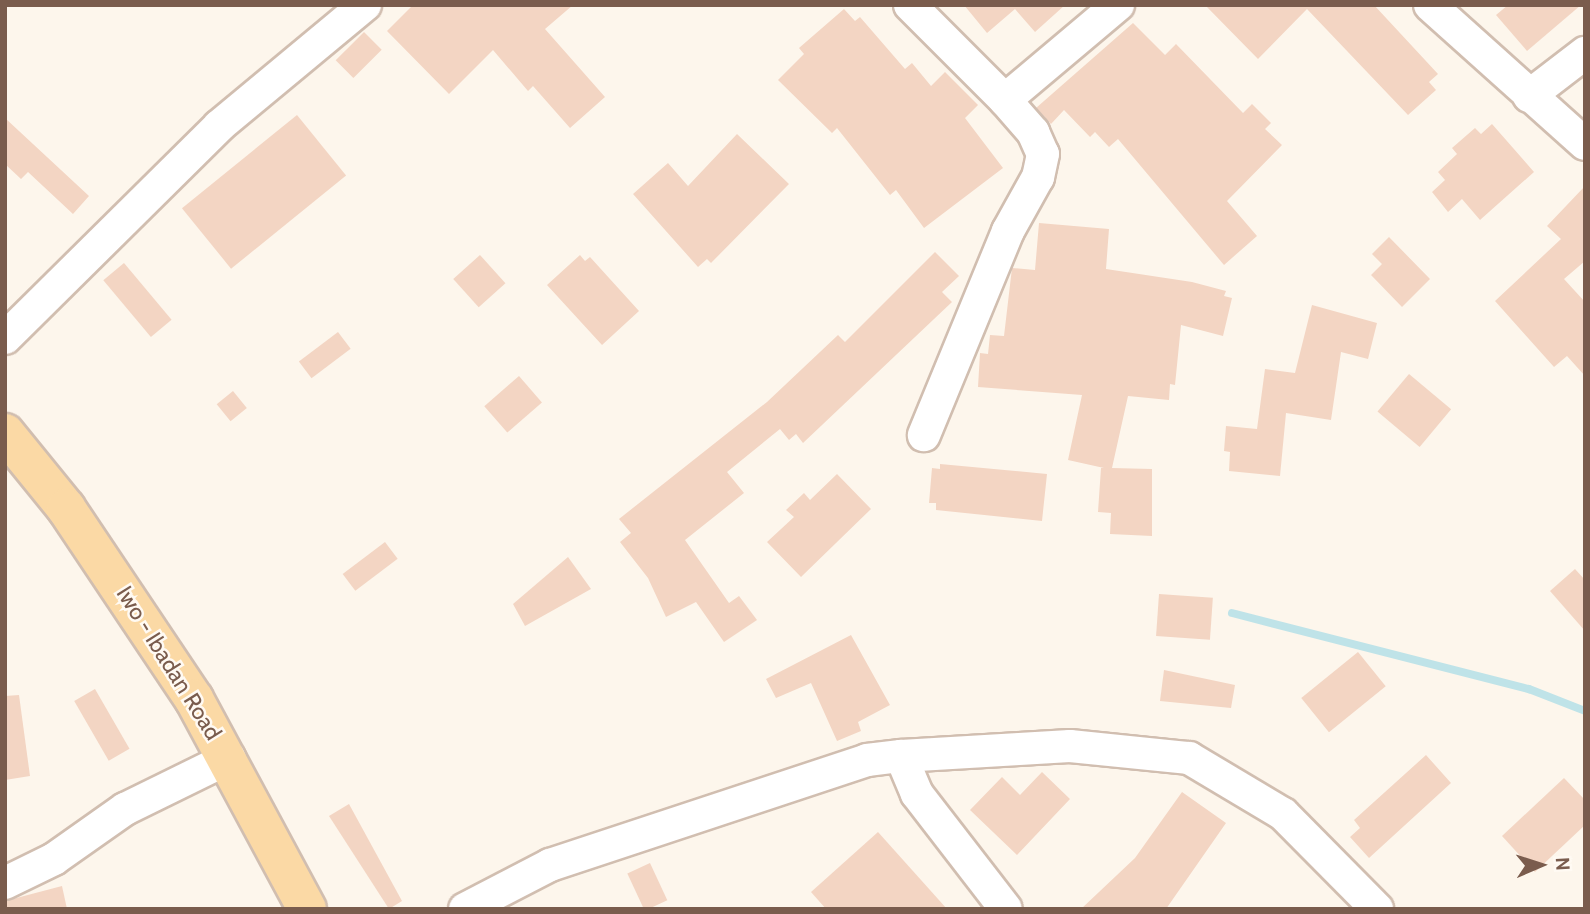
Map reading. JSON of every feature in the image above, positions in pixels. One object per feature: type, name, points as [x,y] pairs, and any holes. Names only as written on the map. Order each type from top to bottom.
[{"type":"main road","name":"Iwo - Ibadan Road","points":[[5,433],[129,597],[229,758],[307,909]]},
{"type":"street","points":[[5,338],[219,126],[365,5]]},
{"type":"street","points":[[909,5],[1005,100],[1033,132],[1043,153],[1038,177],[1008,231],[924,435]]},
{"type":"street","points":[[1005,100],[1118,5]]},
{"type":"street","points":[[1430,5],[1585,144]]},
{"type":"street","points":[[1530,96],[1585,53]]},
{"type":"street","points":[[465,909],[550,864],[867,760],[901,755],[1070,746],[1189,758],[1283,814],[1377,909]]},
{"type":"street","points":[[901,755],[917,794],[1006,909]]},
{"type":"street","points":[[5,883],[54,859],[125,809],[229,758]]},
{"type":"street","points":[[494,894],[522,909]]},
{"type":"building","points":[[413,5],[573,5],[545,29],[605,97],[570,128],[533,86],[528,91],[493,50],[449,94],[387,31]]},
{"type":"building","points":[[964,5],[1065,5],[1035,32],[1015,9],[987,33]]},
{"type":"building","points":[[1205,5],[1374,5],[1438,74],[1429,82],[1436,90],[1408,115],[1307,9],[1258,59]]},
{"type":"building","points":[[1508,5],[1581,5],[1527,51],[1496,15]]},
{"type":"building","points":[[844,9],[855,21],[860,17],[905,69],[912,63],[931,86],[945,72],[978,105],[965,118],[1003,168],[924,228],[896,190],[890,195],[837,128],[832,133],[778,80],[804,54],[799,48]]},
{"type":"building","points":[[1133,23],[1165,55],[1176,44],[1243,113],[1252,104],[1271,123],[1265,129],[1282,145],[1227,201],[1257,236],[1224,265],[1118,139],[1109,147],[1095,132],[1090,137],[1064,110],[1051,124],[1036,108]]},
{"type":"building","points":[[364,32],[382,50],[353,78],[336,60]]},
{"type":"building","points":[[297,115],[346,176],[231,269],[182,208]]},
{"type":"building","points":[[5,118],[89,196],[73,214],[28,172],[21,179],[5,164]]},
{"type":"building","points":[[1492,124],[1534,172],[1480,220],[1462,199],[1448,212],[1432,192],[1445,180],[1438,172],[1457,154],[1452,148],[1475,128],[1481,134]]},
{"type":"building","points":[[737,134],[789,184],[711,263],[707,259],[698,267],[633,194],[668,163],[688,186]]},
{"type":"building","points":[[1585,186],[1585,261],[1564,279],[1585,302],[1585,376],[1567,356],[1554,367],[1495,301],[1561,239],[1547,226]]},
{"type":"building","points":[[1039,223],[1109,229],[1106,269],[1192,282],[1226,291],[1224,296],[1232,298],[1223,336],[1181,325],[1175,385],[1170,384],[1169,400],[1128,396],[1112,468],[1152,469],[1152,536],[1110,534],[1111,513],[1098,512],[1101,468],[1104,468],[1068,460],[1082,395],[978,387],[980,353],[988,354],[990,335],[1004,336],[1012,268],[1035,270]]},
{"type":"building","points":[[1389,237],[1430,279],[1402,307],[1371,275],[1382,264],[1372,254]]},
{"type":"building","points":[[935,252],[959,276],[942,292],[952,302],[803,443],[796,434],[789,440],[780,429],[727,472],[744,493],[685,540],[729,603],[739,596],[757,620],[724,642],[696,602],[666,617],[648,578],[620,542],[631,533],[619,519],[767,402],[838,335],[845,342]]},
{"type":"building","points":[[480,255],[505,283],[479,307],[453,279]]},
{"type":"building","points":[[580,255],[585,261],[590,257],[639,311],[602,345],[547,285]]},
{"type":"building","points":[[124,263],[172,320],[151,337],[103,280]]},
{"type":"building","points":[[1312,305],[1377,323],[1368,359],[1341,352],[1331,420],[1286,413],[1280,476],[1229,471],[1230,452],[1224,451],[1226,426],[1257,429],[1265,369],[1295,373]]},
{"type":"building","points":[[338,332],[351,349],[312,378],[299,361]]},
{"type":"building","points":[[1409,374],[1451,409],[1420,447],[1378,412]]},
{"type":"building","points":[[519,376],[542,402],[507,433],[484,406]]},
{"type":"building","points":[[233,391],[247,408],[231,421],[217,404]]},
{"type":"building","points":[[940,464],[1047,474],[1042,521],[936,510],[936,503],[929,503],[932,468],[940,469]]},
{"type":"building","points":[[837,474],[871,509],[801,577],[767,542],[794,517],[786,510],[804,493],[810,500]]},
{"type":"building","points":[[385,542],[398,559],[355,591],[343,574]]},
{"type":"building","points":[[568,557],[591,589],[525,626],[513,604]]},
{"type":"building","points":[[1575,569],[1585,580],[1585,631],[1550,591]]},
{"type":"building","points":[[1159,594],[1213,598],[1210,640],[1156,636]]},
{"type":"building","points":[[851,635],[890,705],[858,722],[861,731],[837,741],[811,683],[776,698],[766,679]]},
{"type":"building","points":[[1358,652],[1386,686],[1329,732],[1301,698]]},
{"type":"building","points":[[1164,670],[1235,685],[1231,708],[1160,701]]},
{"type":"building","points":[[95,689],[130,749],[109,761],[74,701]]},
{"type":"building","points":[[19,695],[30,776],[5,780],[5,696]]},
{"type":"building","points":[[1426,755],[1451,783],[1369,858],[1350,837],[1360,828],[1354,820]]},
{"type":"building","points":[[1042,772],[1070,799],[1017,855],[970,810],[1002,777],[1020,795]]},
{"type":"building","points":[[1564,778],[1585,800],[1585,825],[1535,872],[1502,836]]},
{"type":"building","points":[[1182,792],[1226,823],[1166,909],[1081,909],[1135,858]]},
{"type":"building","points":[[349,804],[402,901],[389,909],[329,816]]},
{"type":"building","points":[[878,832],[947,909],[826,909],[811,892]]},
{"type":"building","points":[[650,863],[667,900],[644,909],[627,874]]},
{"type":"building","points":[[62,886],[67,909],[5,909],[5,901]]},
{"type":"waterway","points":[[1232,613],[1529,689],[1585,711]]}]
